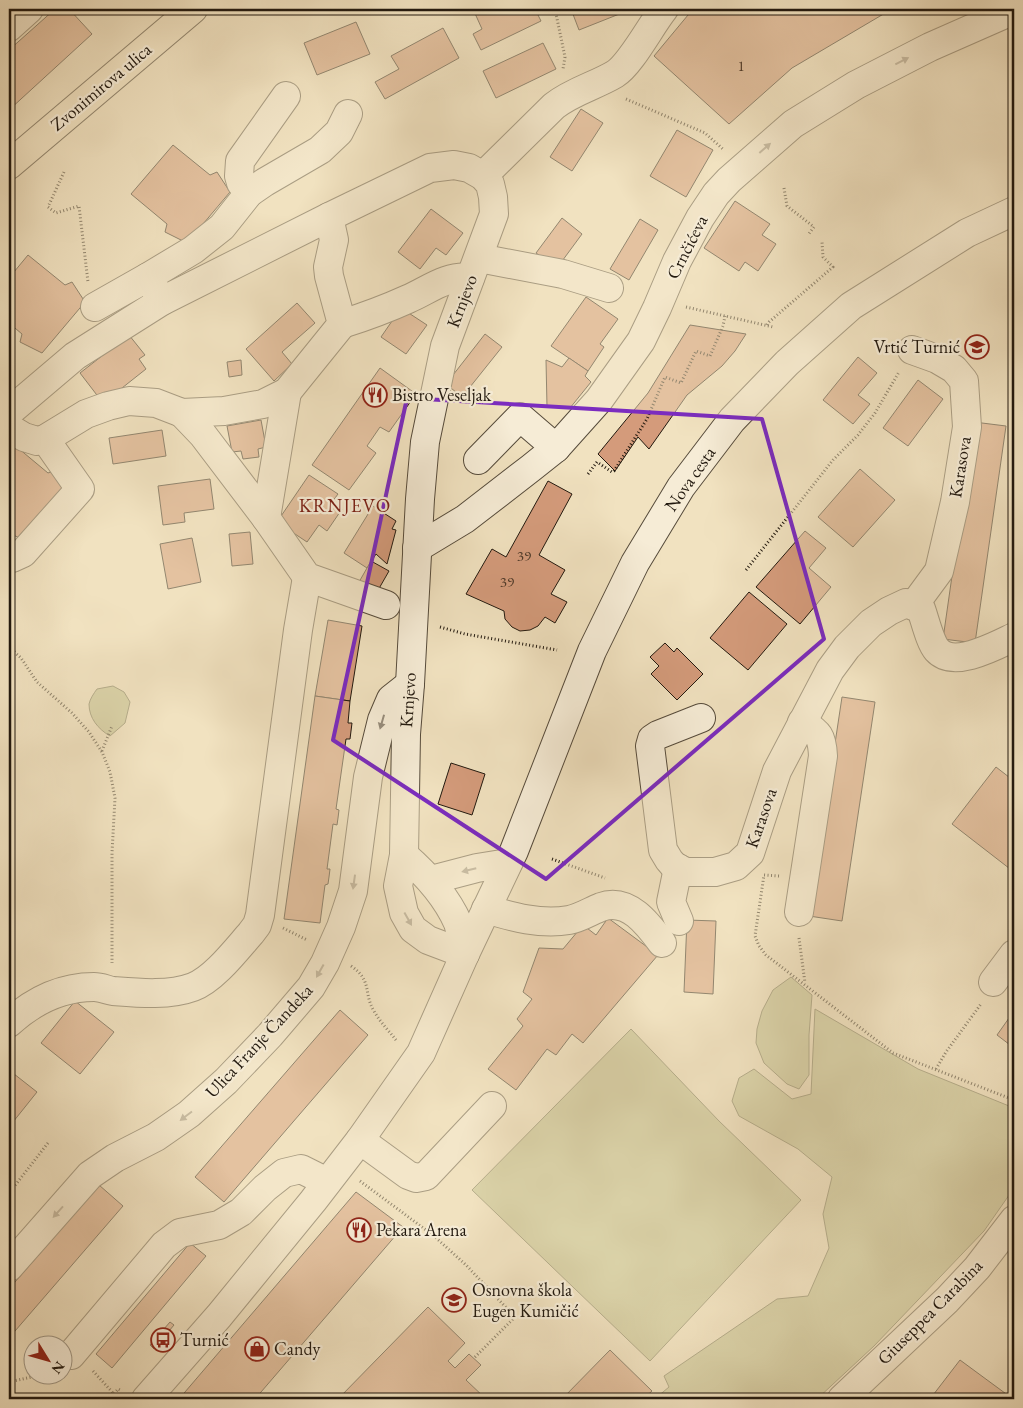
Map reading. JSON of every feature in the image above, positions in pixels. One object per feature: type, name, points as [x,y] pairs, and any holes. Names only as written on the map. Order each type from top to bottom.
[{"type":"main road","name":"Zvonimirova ulica","points":[[9,166],[193,9]]},
{"type":"street","points":[[9,27],[29,9]]},
{"type":"street","points":[[9,412],[75,356],[162,301],[328,217],[430,168],[454,165],[469,168],[483,176],[554,106],[567,96],[617,73],[627,63],[664,9]]},
{"type":"street","name":"Crnčićeva","points":[[417,548],[465,519],[556,448],[599,400],[641,341],[677,261],[696,226],[716,194],[729,180],[793,124],[856,85],[930,47],[1014,10]]},
{"type":"street","points":[[249,193],[241,183],[239,176],[240,161],[286,96]]},
{"type":"street","points":[[92,297],[148,277],[193,250],[222,227],[249,193],[320,150],[339,132],[348,114]]},
{"type":"street","name":"Krnjevo","points":[[464,954],[428,940],[413,929],[404,913],[398,886],[404,855],[406,734],[422,462],[445,346],[494,214],[490,184],[483,176]]},
{"type":"street","name":"Nova cesta","points":[[508,863],[592,651],[635,563],[681,487],[732,420],[787,363],[852,306],[967,233],[1014,211]]},
{"type":"street","points":[[328,217],[334,240],[328,267],[329,276],[342,324]]},
{"type":"street","points":[[9,428],[24,437],[37,441],[45,439],[86,414],[129,401],[156,403],[182,413],[224,412],[262,404],[288,392],[342,324],[410,298],[474,268]]},
{"type":"street","name":"Krnjevo","points":[[474,268],[563,274],[609,288]]},
{"type":"street","points":[[148,277],[162,301]]},
{"type":"street","name":"Karasova","points":[[678,868],[686,872],[715,872],[736,866],[750,853],[777,771],[830,670],[847,647],[871,623],[906,603],[914,605],[939,571],[945,552],[955,502],[967,426],[964,381],[954,369],[936,359],[912,350]]},
{"type":"street","points":[[266,518],[288,392]]},
{"type":"street","points":[[182,413],[203,435],[266,518],[307,578],[386,605]]},
{"type":"street","points":[[478,460],[520,417],[556,448]]},
{"type":"street","points":[[9,556],[12,558],[23,554],[80,489],[45,439]]},
{"type":"street","points":[[9,1023],[24,1009],[58,992],[95,987],[111,991],[169,992],[193,987],[207,979],[252,933],[260,915],[298,630],[307,578]]},
{"type":"street","points":[[914,605],[921,610],[932,641],[938,651],[946,655],[977,654],[1014,637]]},
{"type":"street","name":"Ulica Franje Čandeka","points":[[9,1267],[90,1175],[115,1158],[156,1137],[189,1114],[226,1081],[270,1035],[311,987],[341,927],[353,891],[368,777],[382,720],[391,699],[410,684]]},
{"type":"street","points":[[678,921],[671,902],[678,868],[669,860],[663,850],[650,746],[652,739],[658,735],[701,718]]},
{"type":"street","points":[[799,912],[823,756],[820,736],[815,730],[802,722]]},
{"type":"street","points":[[404,855],[431,880],[458,923],[464,954]]},
{"type":"street","points":[[431,880],[477,868],[508,863]]},
{"type":"street","points":[[135,1396],[219,1316],[360,1140],[421,1053],[464,954],[508,863]]},
{"type":"street","points":[[486,909],[521,919],[545,921],[570,920],[614,903],[627,908],[646,921],[662,943]]},
{"type":"street","points":[[992,982],[1014,954]]},
{"type":"street","points":[[360,1140],[408,1175],[416,1178],[426,1176],[492,1106]]},
{"type":"street","points":[[80,1362],[164,1244],[180,1233],[219,1225],[241,1212],[265,1188],[284,1173],[301,1169],[327,1182]]},
{"type":"street","name":"Giuseppea Carabina","points":[[842,1399],[947,1300],[976,1268],[1014,1220]]},
{"type":"path","points":[[555,9],[565,57],[563,72]]},
{"type":"path","points":[[594,84],[705,133],[726,152]]},
{"type":"path","points":[[64,172],[48,206],[56,213],[79,206],[92,297]]},
{"type":"path","points":[[784,188],[787,206],[814,227],[808,235]]},
{"type":"path","points":[[767,326],[769,322],[833,267],[823,257],[822,242]]},
{"type":"path","points":[[685,307],[773,327]]},
{"type":"path","points":[[588,474],[597,462],[612,472],[614,471],[647,419],[665,376],[681,383],[696,351],[710,356],[723,326],[725,316]]},
{"type":"path","points":[[746,570],[833,460],[858,435],[875,413],[912,350]]},
{"type":"path","points":[[432,625],[465,634],[557,650]]},
{"type":"path","points":[[9,647],[26,664],[37,682],[72,713],[89,732],[102,752],[110,772],[115,798],[112,853],[111,991]]},
{"type":"path","points":[[102,752],[112,726]]},
{"type":"path","points":[[552,859],[613,881]]},
{"type":"path","points":[[799,912],[799,943],[805,983]]},
{"type":"path","points":[[276,925],[308,941]]},
{"type":"path","points":[[360,972],[364,978],[373,1010],[396,1040]]},
{"type":"path","points":[[936,1070],[946,1052],[988,995],[992,982]]},
{"type":"path","points":[[818,994],[893,1053],[1014,1100]]},
{"type":"path","points":[[13,1188],[48,1143]]},
{"type":"path","points":[[360,1181],[441,1242],[466,1265],[514,1317],[474,1358]]},
{"type":"path","points":[[80,1362],[114,1394],[118,1389],[135,1396]]},
{"type":"path","points":[[9,1382],[22,1379]]},
{"type":"highlighted area","points":[[407,398],[762,419],[824,639],[546,879],[333,740]]},
{"type":"green space","points":[[113,686],[124,692],[130,702],[125,723],[110,736],[95,723],[89,709],[89,704],[97,689]]},
{"type":"green space","points":[[791,977],[812,995],[809,1075],[799,1089],[787,1084],[764,1063],[756,1043],[757,1029],[762,1011],[773,990]]},
{"type":"green space","points":[[815,1009],[918,1069],[1014,1108],[1014,1188],[984,1231],[874,1346],[817,1399],[660,1399],[657,1397],[669,1387],[664,1376],[777,1299],[808,1296],[829,1248],[823,1214],[832,1177],[798,1149],[739,1116],[732,1101],[739,1078],[754,1069],[792,1099],[811,1094]]},
{"type":"green space","points":[[631,1029],[719,1121],[801,1200],[650,1361],[472,1190]]},
{"type":"building","points":[[55,9],[69,9],[92,34],[9,110],[9,50]]},
{"type":"building","points":[[473,9],[535,9],[541,21],[481,50],[473,34],[482,29]]},
{"type":"building","points":[[571,9],[632,9],[579,30]]},
{"type":"building","points":[[693,9],[892,9],[792,68],[729,124],[654,56]]},
{"type":"building","points":[[356,22],[370,54],[317,75],[304,43]]},
{"type":"building","points":[[443,28],[459,58],[385,99],[375,82],[399,69],[391,56]]},
{"type":"building","points":[[543,43],[556,69],[496,98],[483,71]]},
{"type":"building","points":[[581,109],[603,123],[572,171],[550,157]]},
{"type":"building","points":[[677,130],[713,150],[686,197],[650,176]]},
{"type":"building","points":[[173,145],[210,175],[217,172],[230,192],[187,243],[165,232],[167,224],[131,194]]},
{"type":"building","points":[[735,201],[770,224],[762,235],[776,244],[758,271],[745,262],[739,271],[704,248]]},
{"type":"building","points":[[431,209],[463,233],[446,255],[436,248],[420,269],[398,252]]},
{"type":"building","points":[[562,218],[582,234],[557,268],[536,253]]},
{"type":"building","points":[[640,219],[658,230],[629,280],[610,269]]},
{"type":"building","points":[[28,255],[65,285],[72,282],[85,302],[42,353],[20,342],[22,334],[9,323],[9,278]]},
{"type":"building","points":[[586,297],[618,319],[600,344],[604,347],[588,371],[551,346]]},
{"type":"building","points":[[297,303],[315,323],[282,352],[292,364],[274,381],[246,349]]},
{"type":"building","points":[[401,308],[427,325],[406,354],[381,337]]},
{"type":"building","points":[[690,325],[746,334],[722,366],[687,395],[649,449],[638,437],[615,471],[598,454],[648,393]]},
{"type":"building","points":[[485,334],[502,347],[462,397],[446,384]]},
{"type":"building","points":[[129,335],[145,355],[139,359],[146,369],[103,403],[80,373]]},
{"type":"building","points":[[858,357],[877,373],[858,395],[870,404],[853,424],[823,400]]},
{"type":"building","points":[[569,358],[588,371],[585,376],[591,382],[570,408],[547,407],[546,360],[562,367]]},
{"type":"building","points":[[241,360],[242,375],[229,377],[227,362]]},
{"type":"building","points":[[380,368],[416,394],[389,432],[380,427],[367,446],[376,453],[349,490],[312,465]]},
{"type":"building","points":[[918,380],[943,399],[908,446],[883,428]]},
{"type":"building","points":[[261,420],[266,447],[258,449],[259,457],[243,459],[241,451],[232,452],[227,426]]},
{"type":"building","points":[[974,422],[1006,426],[975,643],[943,639]]},
{"type":"building","points":[[162,430],[166,456],[113,464],[109,438]]},
{"type":"building","points":[[12,443],[48,473],[55,470],[69,490],[26,541],[9,533],[9,447]]},
{"type":"building","points":[[860,469],[895,500],[853,547],[818,517]]},
{"type":"building","points":[[309,475],[338,494],[332,502],[342,509],[327,531],[319,525],[307,542],[277,522]]},
{"type":"building","points":[[210,479],[214,509],[184,513],[185,522],[163,525],[158,486]]},
{"type":"building","points":[[548,481],[572,494],[539,555],[565,570],[551,594],[567,602],[555,623],[545,617],[538,626],[530,630],[520,631],[512,627],[505,619],[504,611],[466,594],[492,549],[506,557]]},
{"type":"building","points":[[373,506],[396,521],[392,529],[396,530],[387,564],[376,554],[367,568],[344,553]]},
{"type":"building","points":[[805,531],[826,548],[809,568],[831,587],[800,624],[756,587]]},
{"type":"building","points":[[250,532],[253,564],[232,566],[229,534]]},
{"type":"building","points":[[192,538],[201,582],[168,589],[160,544]]},
{"type":"building","points":[[371,561],[389,571],[377,592],[359,582]]},
{"type":"building","points":[[749,592],[787,624],[748,670],[710,638]]},
{"type":"building","points":[[328,620],[362,626],[350,701],[315,696]]},
{"type":"building","points":[[665,643],[674,652],[677,648],[703,674],[677,700],[651,674],[659,666],[650,657]]},
{"type":"building","points":[[315,696],[350,701],[348,723],[352,723],[350,739],[346,739],[336,809],[339,810],[338,818],[337,825],[333,824],[327,869],[330,869],[329,877],[328,884],[325,885],[320,923],[284,919]]},
{"type":"building","points":[[842,697],[875,702],[842,921],[809,916]]},
{"type":"building","points":[[451,763],[485,774],[472,815],[438,804]]},
{"type":"building","points":[[996,767],[1014,781],[1014,872],[952,824]]},
{"type":"building","points":[[608,918],[658,955],[583,1043],[572,1034],[556,1055],[547,1049],[516,1090],[488,1069],[523,1026],[517,1019],[532,999],[523,992],[539,948],[563,949],[583,925],[596,935]]},
{"type":"building","points":[[687,920],[716,921],[713,994],[684,992]]},
{"type":"building","points":[[75,1001],[114,1032],[80,1074],[41,1043]]},
{"type":"building","points":[[340,1010],[368,1035],[224,1202],[195,1177]]},
{"type":"building","points":[[1014,1011],[1014,1048],[997,1035]]},
{"type":"building","points":[[9,1070],[37,1092],[9,1127]]},
{"type":"building","points":[[99,1185],[123,1206],[9,1338],[9,1289]]},
{"type":"building","points":[[356,1192],[403,1227],[255,1399],[179,1399]]},
{"type":"building","points":[[190,1243],[206,1256],[112,1368],[96,1354]]},
{"type":"building","points":[[428,1307],[465,1343],[448,1361],[455,1368],[469,1354],[481,1365],[466,1380],[486,1399],[338,1399]]},
{"type":"building","points":[[170,1322],[174,1325],[154,1349],[150,1345]]},
{"type":"building","points":[[610,1350],[652,1391],[643,1399],[562,1399]]},
{"type":"building","points":[[960,1360],[1013,1399],[930,1399]]},
{"type":"place","name":"Vrtić Turnić","points":[[977,347]]},
{"type":"place","name":"Bistro Veseljak","points":[[375,395]]},
{"type":"place","name":"Pekara Arena","points":[[359,1230]]},
{"type":"place","name":"Osnovna škola Eugen Kumičić","points":[[454,1300]]},
{"type":"place","name":"Turnić","points":[[163,1340]]},
{"type":"place","name":"Candy","points":[[257,1349]]},
{"type":"district","name":"KRNJEVO","points":[[345,505]]}]
